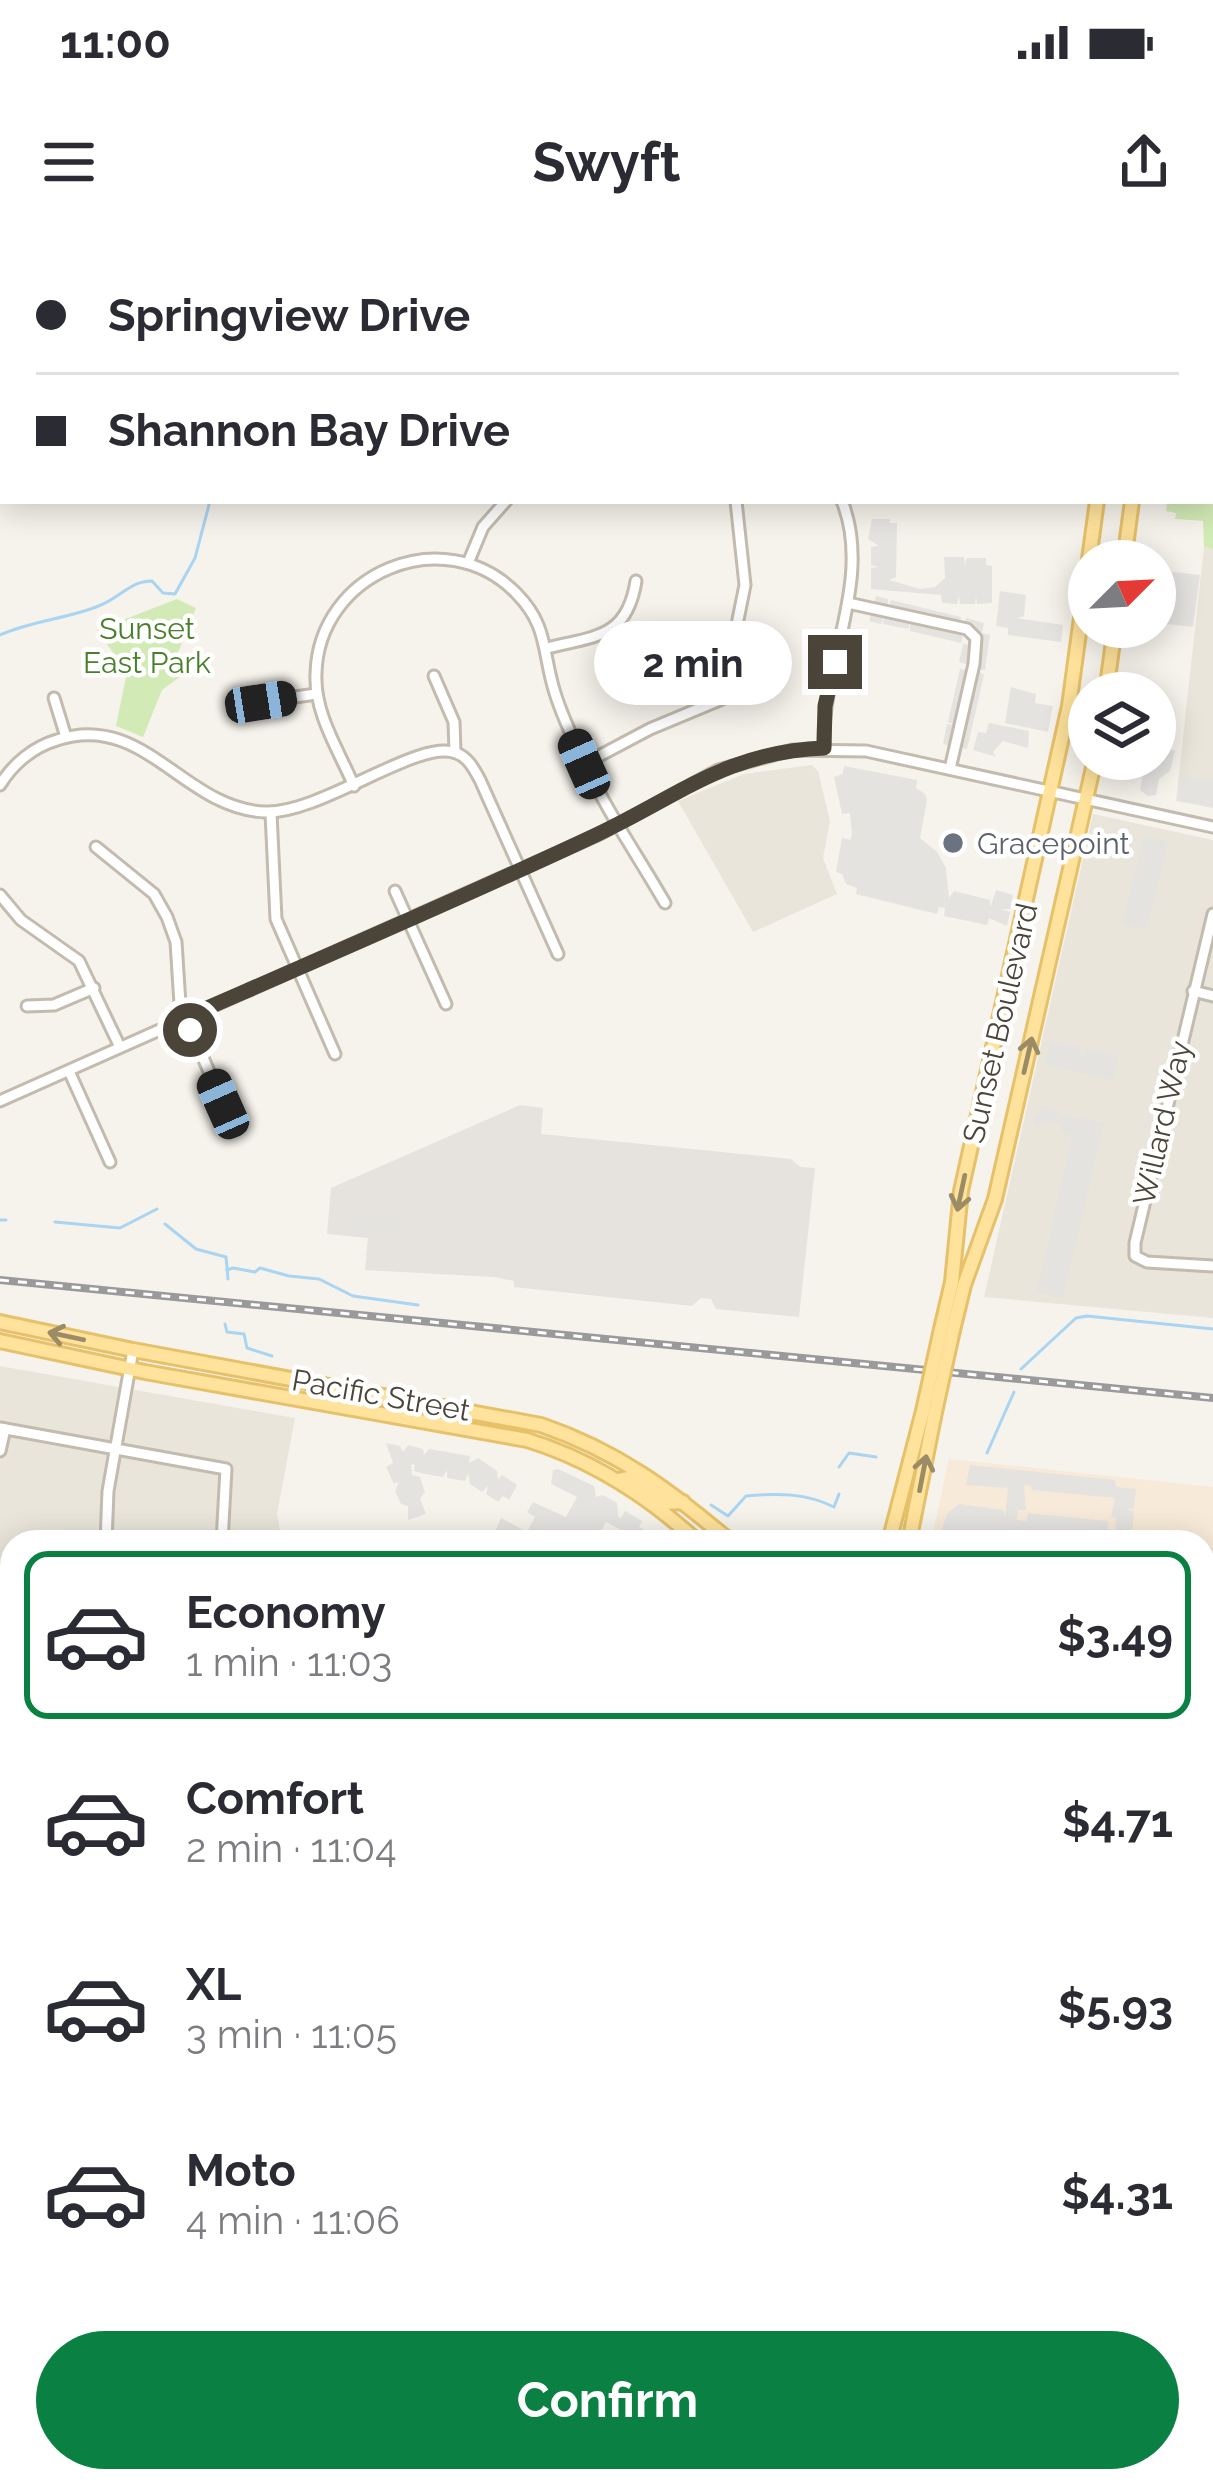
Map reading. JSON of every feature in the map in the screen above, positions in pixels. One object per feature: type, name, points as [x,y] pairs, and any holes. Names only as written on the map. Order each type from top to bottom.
[{"type":"main road","name":"Sunset Boulevard","points":[[912,1530],[929,1411],[947,1329],[962,1191],[1053,792],[1097,504]]},
{"type":"main road","points":[[1127,540],[1132,504]]},
{"type":"main road","name":"Sunset Boulevard","points":[[947,1329],[995,1199],[1090,780]]},
{"type":"main road","name":"Pacific Street","points":[[0,1322],[558,1430],[622,1459],[717,1530]]},
{"type":"main road","name":"Pacific Street","points":[[0,1341],[130,1369],[444,1422],[552,1448],[619,1480],[683,1530]]},
{"type":"main road","points":[[444,1422],[446,1407]]},
{"type":"main road","name":"Sunset Boulevard","points":[[891,1530],[929,1411]]},
{"type":"main road","points":[[552,1448],[558,1430]]},
{"type":"main road","points":[[619,1480],[632,1477],[666,1503],[684,1502]]},
{"type":"street","points":[[468,563],[482,527],[503,504]]},
{"type":"street","points":[[584,764],[722,699],[745,585],[736,504]]},
{"type":"street","points":[[824,748],[825,706],[848,603],[850,533],[843,504]]},
{"type":"street","points":[[355,786],[316,694],[320,641],[336,609],[357,586],[404,562],[436,558],[468,563],[513,590],[535,617],[547,648],[553,688],[584,764],[665,903]]},
{"type":"street","points":[[547,648],[611,630],[629,612],[637,581]]},
{"type":"street","points":[[848,603],[967,629],[976,638],[950,769]]},
{"type":"street","points":[[434,676],[454,722],[455,752]]},
{"type":"street","points":[[261,702],[316,694]]},
{"type":"street","points":[[54,698],[65,737]]},
{"type":"street","points":[[0,785],[26,756],[65,737],[98,734],[129,741],[216,802],[272,813],[303,807],[429,752],[455,752],[473,768],[557,954]]},
{"type":"street","points":[[0,1101],[520,869],[718,770],[775,753],[824,748],[866,751],[1213,827]]},
{"type":"street","points":[[272,813],[276,919],[334,1054]]},
{"type":"street","points":[[96,847],[154,894],[167,917],[176,942],[176,986],[184,1018],[223,1104]]},
{"type":"street","points":[[395,891],[446,1004]]},
{"type":"street","points":[[0,895],[21,920],[70,951],[94,988],[120,1047]]},
{"type":"street","name":"Willard Way","points":[[1213,914],[1135,1243],[1136,1256],[1147,1262],[1213,1266]]},
{"type":"street","points":[[27,1006],[54,1005],[94,988]]},
{"type":"street","points":[[1193,992],[1213,996]]},
{"type":"street","points":[[69,1071],[110,1162]]},
{"type":"street","points":[[106,1530],[108,1491],[133,1350]]},
{"type":"street","points":[[0,1451],[2,1428],[226,1469],[223,1530]]},
{"type":"shaded area","points":[[872,519],[897,523],[896,577],[889,580],[920,589],[935,587],[945,578],[944,557],[964,557],[965,565],[967,558],[986,558],[986,565],[992,566],[992,603],[977,604],[976,597],[975,604],[960,604],[959,596],[957,604],[942,603],[941,595],[871,589],[871,568],[878,567],[871,565],[871,547],[879,546],[868,539]]},
{"type":"shaded area","points":[[1204,547],[1213,549],[1213,808],[1176,801]]},
{"type":"shaded area","points":[[1176,572],[1200,575],[1193,627],[1176,625]]},
{"type":"shaded area","points":[[1000,591],[1026,595],[1024,616],[1017,618],[1063,625],[1061,642],[1008,635],[1008,628],[996,626]]},
{"type":"shaded area","points":[[876,596],[888,599],[888,608],[891,600],[961,617],[960,624],[966,618],[984,623],[982,633],[990,635],[985,670],[977,670],[984,675],[967,749],[943,744],[947,724],[955,725],[948,722],[960,669],[970,665],[959,662],[963,644],[971,645],[969,638],[963,635],[961,643],[910,631],[910,623],[908,629],[883,624],[884,616],[881,624],[869,621]]},
{"type":"shaded area","points":[[1011,687],[1036,694],[1035,703],[1053,706],[1048,732],[1005,723]]},
{"type":"shaded area","points":[[989,723],[1029,731],[1028,748],[1003,741],[993,752],[996,757],[973,750],[978,732],[986,733]]},
{"type":"shaded area","points":[[812,765],[818,771],[830,821],[823,858],[837,894],[753,932],[678,801],[744,774]]},
{"type":"shaded area","points":[[844,766],[917,780],[916,788],[927,800],[920,838],[937,852],[946,868],[949,898],[954,891],[990,900],[990,908],[996,890],[1013,895],[1010,909],[1002,909],[1010,912],[1007,926],[989,918],[987,925],[944,916],[945,908],[939,907],[937,914],[856,894],[857,888],[836,872],[842,838],[850,840],[852,835],[850,813],[842,814],[834,777],[843,774]]},
{"type":"shaded area","points":[[1181,774],[1213,781],[1213,808],[1178,800]]},
{"type":"shaded area","points":[[1142,780],[1159,780],[1156,795],[1140,790]]},
{"type":"shaded area","points":[[1093,814],[1213,840],[1213,1318],[984,1297]]},
{"type":"shaded area","points":[[1143,836],[1168,841],[1147,930],[1122,925],[1135,869],[1143,868],[1136,866]]},
{"type":"shaded area","points":[[1050,1041],[1081,1048],[1079,1055],[1085,1057],[1087,1048],[1119,1056],[1114,1080],[1044,1065]]},
{"type":"shaded area","points":[[520,1105],[543,1108],[541,1134],[791,1159],[800,1167],[815,1168],[799,1317],[716,1309],[711,1299],[701,1298],[692,1306],[514,1287],[514,1281],[494,1277],[365,1270],[368,1238],[327,1234],[331,1188]]},
{"type":"shaded area","points":[[1044,1105],[1063,1115],[1104,1123],[1063,1298],[1037,1292],[1072,1136],[1061,1133],[1061,1125],[1045,1121],[1037,1126],[1032,1119]]},
{"type":"shaded area","points":[[342,1216],[420,1223],[418,1238],[340,1234]]},
{"type":"shaded area","points":[[0,1366],[295,1418],[277,1514],[280,1530],[0,1530]]},
{"type":"shaded area","points":[[386,1443],[400,1446],[403,1452],[408,1445],[423,1449],[424,1455],[429,1449],[470,1456],[469,1463],[478,1458],[497,1471],[498,1479],[502,1475],[517,1485],[509,1500],[503,1496],[498,1502],[486,1494],[488,1486],[482,1492],[470,1484],[468,1473],[465,1481],[447,1478],[447,1470],[443,1477],[414,1471],[411,1464],[412,1475],[420,1477],[425,1492],[420,1498],[426,1514],[408,1520],[408,1506],[401,1504],[395,1491],[399,1482],[394,1484],[386,1467],[393,1463]]},
{"type":"shaded area","points":[[949,1459],[1213,1487],[1213,1530],[934,1530]]},
{"type":"shaded area","points":[[970,1465],[1115,1480],[1116,1487],[1136,1489],[1134,1508],[1126,1509],[1134,1512],[1132,1530],[1115,1530],[942,1530],[947,1514],[959,1504],[1003,1510],[1005,1517],[1008,1488],[966,1485]],"holes":[[[1024,1485],[1032,1490],[1115,1498],[1111,1517],[1116,1518],[1115,1530],[1108,1529],[1108,1521],[1028,1513],[1026,1521],[1017,1520],[1018,1510],[1026,1510]]]},
{"type":"shaded area","points":[[553,1470],[594,1486],[596,1497],[603,1495],[617,1503],[618,1517],[625,1511],[642,1521],[639,1527],[644,1530],[621,1530],[606,1522],[602,1530],[528,1530],[535,1517],[527,1512],[533,1502],[566,1517],[577,1497],[551,1484]]},
{"type":"shaded area","points":[[501,1518],[523,1530],[496,1530]]},
{"type":"green space","points":[[1167,504],[1213,504],[1213,549],[1204,547],[1203,521],[1175,519],[1176,513],[1166,511]]},
{"type":"green space","name":"Sunset East Park","points":[[177,599],[196,608],[177,655],[189,670],[162,690],[143,737],[116,726],[127,672],[97,630]]},
{"type":"waterway","points":[[0,635],[89,610],[144,582],[152,581],[163,593],[175,594],[195,558],[209,504]]},
{"type":"waterway","points":[[55,1222],[120,1228],[157,1209]]},
{"type":"waterway","points":[[0,1220],[6,1220]]},
{"type":"waterway","points":[[165,1224],[196,1249],[226,1257],[228,1279]]},
{"type":"waterway","points":[[227,1270],[255,1272],[260,1268],[319,1279],[353,1296],[418,1305]]},
{"type":"waterway","points":[[1021,1369],[1076,1318],[1213,1329]]},
{"type":"waterway","points":[[225,1324],[227,1332],[244,1334],[247,1348],[272,1356]]},
{"type":"waterway","points":[[987,1453],[1014,1392]]},
{"type":"waterway","points":[[839,1467],[849,1453],[876,1457]]},
{"type":"waterway","points":[[711,1505],[728,1516],[746,1496],[781,1494],[834,1507],[839,1494]]},
{"type":"railway","points":[[0,1280],[1213,1398]]},
{"type":"place","name":"Gracepoint","points":[[953,843]]},
{"type":"route","points":[[190,1030],[184,1018],[600,834],[718,770],[775,753],[824,748],[825,706],[835,662]]}]
